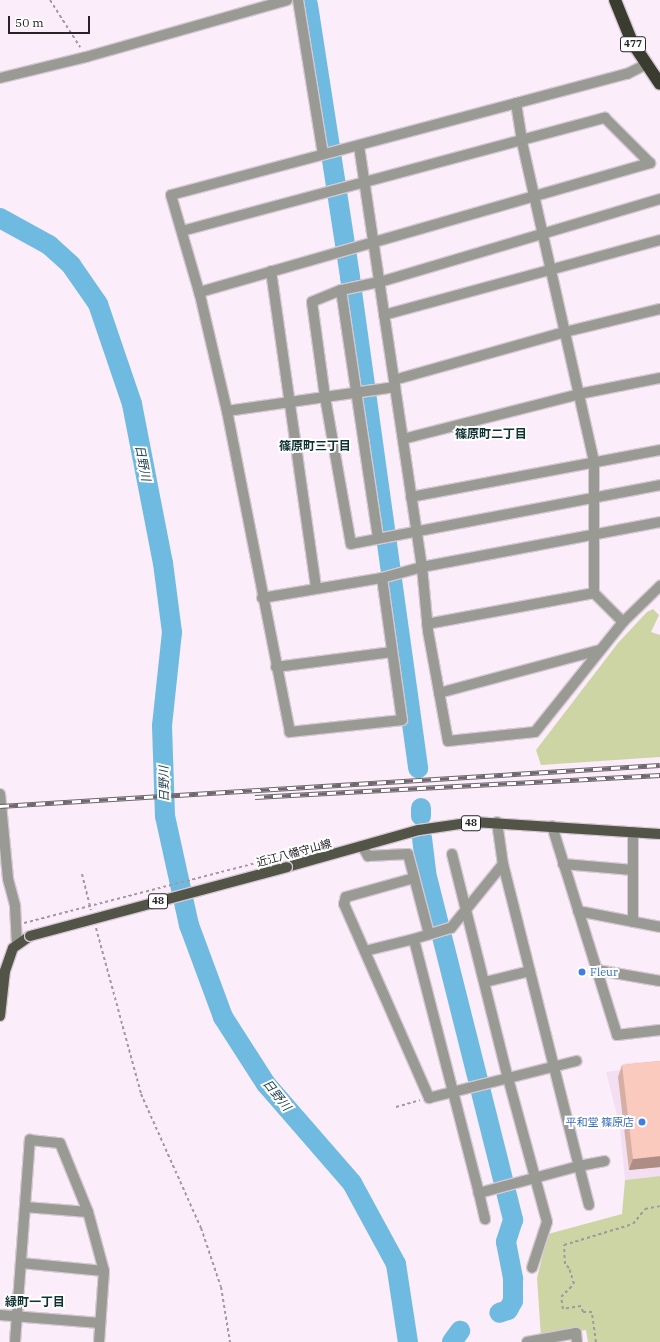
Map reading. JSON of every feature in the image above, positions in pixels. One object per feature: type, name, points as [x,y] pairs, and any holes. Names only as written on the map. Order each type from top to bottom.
[{"type":"highway","name":"477","points":[[615,0],[626,30],[645,65],[660,84]]},
{"type":"main road","name":"近江八幡守山線","points":[[17,943],[30,936],[419,830],[497,822],[660,834]]},
{"type":"main road","points":[[0,1016],[5,971],[17,943]]},
{"type":"street","points":[[0,78],[75,60],[287,0]]},
{"type":"street","points":[[298,0],[328,152]]},
{"type":"street","points":[[388,576],[392,652],[402,720],[290,732],[262,598],[227,411],[199,292],[171,195],[328,152],[358,146],[627,74],[645,65]]},
{"type":"street","points":[[516,103],[522,142],[594,462],[594,593],[623,622]]},
{"type":"street","points":[[182,231],[522,142],[605,118],[650,163],[199,292]]},
{"type":"street","points":[[358,146],[422,567],[427,624],[448,741],[535,732],[599,650],[623,622],[660,586]]},
{"type":"street","points":[[660,199],[543,235],[379,282],[347,289],[312,302],[325,397],[351,544],[416,530],[660,485]]},
{"type":"street","points":[[384,314],[660,240]]},
{"type":"street","points":[[271,271],[316,588]]},
{"type":"street","points":[[347,289],[383,537]]},
{"type":"street","points":[[227,411],[362,392],[394,384],[565,332],[660,309]]},
{"type":"street","points":[[403,439],[579,394],[660,378]]},
{"type":"street","points":[[411,497],[660,450]]},
{"type":"street","points":[[262,598],[388,576],[422,567],[660,522]]},
{"type":"street","points":[[427,624],[594,593]]},
{"type":"street","points":[[439,693],[599,650]]},
{"type":"street","points":[[276,667],[392,652]]},
{"type":"street","points":[[0,794],[8,879],[15,906],[17,943]]},
{"type":"street","points":[[497,822],[503,864],[589,1205]]},
{"type":"street","points":[[552,826],[617,1034],[660,1030]]},
{"type":"street","points":[[633,832],[633,922]]},
{"type":"street","points":[[362,846],[368,856],[408,854],[414,878],[432,933]]},
{"type":"street","points":[[452,854],[467,907],[508,1078],[547,1222],[532,1268]]},
{"type":"street","points":[[365,951],[448,929],[503,864]]},
{"type":"street","points":[[564,864],[633,870]]},
{"type":"street","points":[[414,878],[346,897],[344,904],[429,1098],[576,1061]]},
{"type":"street","points":[[578,911],[660,927]]},
{"type":"street","points":[[414,939],[485,1219]]},
{"type":"street","points":[[597,970],[660,981]]},
{"type":"street","points":[[485,982],[530,971]]},
{"type":"street","points":[[15,1342],[30,1140],[60,1143],[88,1212],[104,1271],[99,1342]]},
{"type":"street","points":[[479,1193],[579,1166],[605,1161]]},
{"type":"street","points":[[25,1207],[88,1212]]},
{"type":"street","points":[[21,1263],[104,1271]]},
{"type":"street","points":[[0,1315],[100,1323]]},
{"type":"street","points":[[527,1342],[576,1333],[578,1342]]},
{"type":"path","points":[[50,0],[86,57]]},
{"type":"path","points":[[24,923],[284,856]]},
{"type":"path","points":[[82,874],[92,912]]},
{"type":"path","points":[[96,927],[141,1094],[201,1228],[221,1287],[230,1342]]},
{"type":"path","points":[[396,1107],[423,1100]]},
{"type":"path","points":[[596,1342],[592,1312],[583,1312],[581,1306],[563,1310],[561,1297],[574,1284],[569,1268],[565,1264],[564,1245],[633,1224],[645,1209],[660,1206]]},
{"type":"shaded area","name":"平和堂 篠原店","points":[[660,1061],[660,1176],[625,1180],[620,1127],[606,1072],[627,1069],[625,1063]]},
{"type":"green space","points":[[653,609],[659,615],[651,632],[660,635],[660,757],[541,765],[536,750],[618,643],[647,612]]},
{"type":"green space","points":[[660,1176],[660,1342],[588,1342],[586,1330],[541,1337],[537,1278],[548,1234],[622,1214],[625,1180]]},
{"type":"building","name":"平和堂 篠原店","points":[[660,1061],[660,1156],[633,1159],[622,1065]]},
{"type":"waterway","points":[[308,5],[350,277],[418,768]]},
{"type":"waterway","name":"日野川","points":[[0,218],[49,245],[71,265],[98,304],[132,404],[163,563],[172,632],[162,726],[165,816],[189,925],[223,1017],[266,1084],[352,1183],[396,1264],[408,1342]]},
{"type":"waterway","points":[[421,808],[421,816]]},
{"type":"waterway","points":[[422,838],[426,873],[513,1220],[506,1242],[513,1279],[513,1301],[508,1310],[499,1313]]},
{"type":"waterway","points":[[452,1342],[460,1331]]},
{"type":"railway","points":[[0,806],[660,765]]},
{"type":"railway","points":[[255,797],[660,775]]},
{"type":"place","name":"Fleur","points":[[582,972]]},
{"type":"place","name":"平和堂 篠原店","points":[[642,1122]]},
{"type":"district","name":"篠原町二丁目","points":[[491,434]]},
{"type":"district","name":"篠原町三丁目","points":[[315,446]]},
{"type":"district","name":"緑町一丁目","points":[[35,1302]]}]
